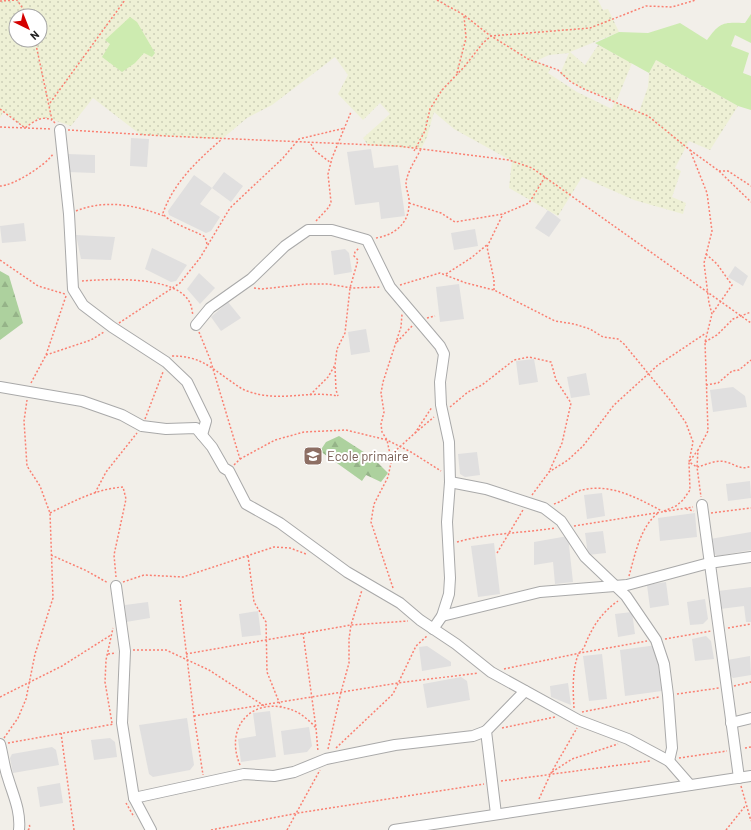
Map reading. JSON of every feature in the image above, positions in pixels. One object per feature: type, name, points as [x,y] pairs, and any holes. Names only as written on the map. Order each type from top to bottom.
[{"type":"street","points":[[60,130],[69,214],[70,292],[112,327],[157,356],[187,382],[206,421],[202,435]]},
{"type":"street","points":[[196,325],[210,308],[243,285],[285,246],[308,230],[332,230],[367,240],[390,287],[440,346],[444,354],[439,393],[449,442],[450,482],[447,522],[449,544],[449,594],[442,616],[433,629]]},
{"type":"street","points":[[0,388],[82,401],[122,415],[142,426],[166,429],[196,428],[212,447],[224,468],[229,471],[246,504],[280,523],[364,583],[400,603],[420,620],[456,644],[491,672],[568,715],[628,739],[669,761],[690,785]]},
{"type":"street","points":[[450,482],[486,489],[495,494],[528,502],[544,508],[561,521],[585,557],[622,585],[626,596],[656,640],[664,664],[672,748],[669,761]]},
{"type":"street","points":[[702,509],[725,688],[739,778]]},
{"type":"street","points":[[442,616],[540,592],[622,585],[709,563],[751,557]]},
{"type":"street","points":[[116,586],[125,651],[117,723],[130,799],[150,829]]},
{"type":"street","points":[[130,799],[244,774],[274,776],[294,772],[322,761],[395,745],[472,736],[486,731],[525,691]]},
{"type":"street","points":[[731,723],[751,718]]},
{"type":"street","points":[[486,731],[491,783],[496,814]]},
{"type":"street","points":[[0,744],[8,777],[15,795],[20,823],[19,830]]},
{"type":"street","points":[[394,830],[751,776]]},
{"type":"path","points":[[0,1],[17,0],[22,8]]},
{"type":"path","points":[[50,103],[124,0]]},
{"type":"path","points":[[437,0],[464,16],[491,36],[528,59],[558,70],[571,82],[584,89],[648,116],[719,171],[751,202]]},
{"type":"path","points":[[414,151],[425,132],[430,109],[442,90],[464,67],[483,43],[491,36],[590,28],[646,6],[672,7],[696,0]]},
{"type":"path","points":[[457,73],[466,38],[464,16]]},
{"type":"path","points":[[37,48],[50,103],[52,120],[60,130]]},
{"type":"path","points":[[0,109],[24,128]]},
{"type":"path","points":[[308,230],[329,207],[331,202],[328,174],[331,162],[351,112]]},
{"type":"path","points":[[24,128],[37,119],[48,118],[52,120]]},
{"type":"path","points":[[0,127],[222,139],[397,146],[509,160],[532,168],[751,324]]},
{"type":"path","points":[[46,355],[91,340],[180,283],[200,258],[230,208],[283,158],[299,139],[345,128]]},
{"type":"path","points":[[164,217],[164,213],[170,198],[184,177],[200,158],[222,139]]},
{"type":"path","points":[[0,186],[12,185],[46,162],[61,142]]},
{"type":"path","points":[[310,143],[314,150],[331,162]]},
{"type":"path","points":[[157,356],[189,356],[212,368],[247,391],[288,398],[322,393],[338,396],[336,390],[335,365],[337,349],[345,333],[350,288],[358,260],[354,256],[355,252],[367,240],[385,236],[401,226],[406,220],[410,203],[406,183],[421,149]]},
{"type":"path","points":[[690,150],[707,193],[712,231],[704,263],[707,292],[712,314]]},
{"type":"path","points":[[719,171],[728,171],[751,186]]},
{"type":"path","points":[[410,203],[441,213],[455,222],[503,214],[529,203],[545,177]]},
{"type":"path","points":[[69,214],[91,205],[121,204],[144,208],[201,234],[206,237],[207,245]]},
{"type":"path","points":[[494,290],[494,280],[487,247],[503,214]]},
{"type":"path","points":[[446,274],[489,244]]},
{"type":"path","points":[[689,462],[698,450],[708,431],[706,333],[712,314],[732,285],[717,264],[706,254]]},
{"type":"path","points":[[0,260],[38,286],[70,292],[78,299]]},
{"type":"path","points":[[243,285],[262,290],[307,284],[328,284],[350,288],[390,287],[440,273],[446,274],[466,283],[494,290],[555,321],[574,324],[590,329],[603,337],[618,339],[624,344],[670,400],[686,423],[693,442],[689,462],[690,490],[683,500],[676,506],[661,512],[650,522],[639,542],[622,585]]},
{"type":"path","points":[[0,744],[18,718],[26,699],[35,654],[53,598],[50,513],[40,486],[27,466],[24,421],[29,386],[46,355],[70,292],[82,281],[105,279],[141,280],[173,288],[190,302],[196,325],[212,368],[240,459]]},
{"type":"path","points":[[391,461],[386,440],[382,432],[381,424],[384,412],[381,393],[383,382],[401,327],[404,302]]},
{"type":"path","points":[[705,342],[718,335],[732,319],[751,312]]},
{"type":"path","points":[[549,472],[568,460],[583,446],[614,405],[664,361],[706,333]]},
{"type":"path","points":[[400,603],[371,522],[374,504],[388,477],[393,453],[415,433],[442,412],[514,360],[529,357],[551,362],[556,380],[571,403],[562,443],[549,472],[528,502],[497,553]]},
{"type":"path","points":[[706,386],[718,383],[732,371],[739,370],[751,360]]},
{"type":"path","points":[[310,395],[328,377],[335,365]]},
{"type":"path","points":[[415,433],[439,393]]},
{"type":"path","points":[[229,471],[240,459],[275,440],[304,432],[346,430],[386,440],[400,446],[445,474],[450,482]]},
{"type":"path","points":[[698,450],[697,467],[702,509]]},
{"type":"path","points":[[697,467],[712,462],[726,461],[736,467],[747,468],[751,466]]},
{"type":"path","points":[[689,462],[697,467]]},
{"type":"path","points":[[50,513],[88,495],[112,488],[123,487],[126,498],[114,555],[116,586]]},
{"type":"path","points":[[544,508],[558,503],[582,490],[609,488],[637,498],[661,512]]},
{"type":"path","points":[[676,506],[702,509],[713,513],[751,508]]},
{"type":"path","points":[[449,544],[479,536],[507,535],[566,527],[684,508],[702,509]]},
{"type":"path","points":[[116,586],[131,578],[144,575],[183,577],[274,547],[290,548],[310,555]]},
{"type":"path","points":[[51,555],[116,586]]},
{"type":"path","points":[[248,555],[254,602],[266,622],[268,672],[281,708]]},
{"type":"path","points":[[287,830],[298,813],[322,761],[349,664],[349,639],[351,625],[364,583]]},
{"type":"path","points":[[626,596],[602,615],[590,632],[585,647],[580,653],[573,686],[575,713],[668,695],[725,688],[751,682]]},
{"type":"path","points":[[180,600],[194,716],[205,783]]},
{"type":"path","points":[[186,654],[351,625],[420,620]]},
{"type":"path","points":[[114,622],[105,682],[117,723],[114,730]]},
{"type":"path","points":[[194,716],[398,683],[491,672],[580,653],[751,624]]},
{"type":"path","points":[[322,761],[393,694],[416,646],[433,629]]},
{"type":"path","points":[[303,634],[322,761]]},
{"type":"path","points":[[0,697],[62,666],[111,635]]},
{"type":"path","points":[[108,654],[125,651],[166,650],[210,670],[266,707]]},
{"type":"path","points":[[244,774],[234,747],[238,731],[244,720],[253,710],[272,706],[281,708],[298,713],[316,728]]},
{"type":"path","points":[[501,728],[568,715]]},
{"type":"path","points":[[535,809],[551,773],[576,732],[579,723],[578,720]]},
{"type":"path","points":[[0,744],[117,723]]},
{"type":"path","points":[[61,733],[74,830]]},
{"type":"path","points":[[551,773],[572,759],[621,744],[628,739]]},
{"type":"path","points":[[669,761],[676,758],[751,747]]},
{"type":"path","points":[[211,830],[298,813],[551,773],[655,760]]},
{"type":"path","points":[[739,778],[751,821]]},
{"type":"path","points":[[130,799],[127,806],[133,817],[150,829]]},
{"type":"path","points":[[726,830],[746,805]]},
{"type":"shaded area","points":[[131,138],[149,139],[147,167],[130,166]]},
{"type":"shaded area","points":[[371,149],[374,168],[398,165],[405,216],[381,219],[379,202],[355,205],[347,152]]},
{"type":"shaded area","points":[[67,154],[95,155],[95,173],[67,172]]},
{"type":"shaded area","points":[[224,172],[243,186],[231,202],[212,188]]},
{"type":"shaded area","points":[[194,175],[212,188],[200,204],[220,217],[211,231],[206,233],[169,215],[168,211]]},
{"type":"shaded area","points":[[548,210],[561,220],[549,237],[535,228]]},
{"type":"shaded area","points":[[24,223],[26,241],[2,243],[0,226]]},
{"type":"shaded area","points":[[475,229],[478,246],[454,250],[451,233]]},
{"type":"shaded area","points":[[76,235],[115,237],[111,260],[81,259]]},
{"type":"shaded area","points":[[152,248],[187,265],[176,281],[171,282],[145,269]]},
{"type":"shaded area","points":[[345,249],[349,253],[352,272],[334,275],[331,251]]},
{"type":"shaded area","points":[[735,266],[748,276],[743,286],[728,277]]},
{"type":"shaded area","points":[[199,273],[215,288],[200,304],[187,289]]},
{"type":"shaded area","points":[[459,284],[464,319],[440,322],[436,287]]},
{"type":"shaded area","points":[[228,302],[241,318],[221,331],[211,317]]},
{"type":"shaded area","points":[[366,329],[370,352],[351,355],[348,332]]},
{"type":"shaded area","points":[[534,359],[538,382],[519,385],[516,361]]},
{"type":"shaded area","points":[[586,373],[590,395],[571,398],[567,377]]},
{"type":"shaded area","points":[[733,387],[745,396],[747,407],[713,412],[710,390]]},
{"type":"shaded area","points":[[477,452],[480,475],[465,477],[460,474],[458,454]]},
{"type":"shaded area","points":[[750,481],[751,498],[728,501],[726,484]]},
{"type":"shaded area","points":[[602,493],[605,516],[587,519],[584,495]]},
{"type":"shaded area","points":[[695,513],[697,537],[660,541],[658,518]]},
{"type":"shaded area","points":[[603,531],[606,553],[588,555],[585,533]]},
{"type":"shaded area","points":[[751,532],[751,550],[717,556],[713,553],[710,539]]},
{"type":"shaded area","points":[[568,536],[573,582],[555,584],[553,562],[534,565],[534,542]]},
{"type":"shaded area","points":[[494,543],[500,594],[478,597],[471,546]]},
{"type":"shaded area","points":[[666,582],[669,605],[650,608],[647,585]]},
{"type":"shaded area","points":[[751,587],[751,622],[746,622],[744,606],[720,609],[718,591]]},
{"type":"shaded area","points":[[705,599],[708,619],[703,624],[690,625],[687,602]]},
{"type":"shaded area","points":[[148,602],[150,618],[126,622],[125,605]]},
{"type":"shaded area","points":[[258,611],[261,635],[242,637],[239,614]]},
{"type":"shaded area","points":[[632,612],[635,634],[618,637],[615,614]]},
{"type":"shaded area","points":[[706,636],[711,641],[714,659],[695,661],[692,639]]},
{"type":"shaded area","points":[[657,645],[662,691],[625,696],[620,650]]},
{"type":"shaded area","points":[[427,646],[451,662],[451,666],[422,671],[419,647]]},
{"type":"shaded area","points":[[602,654],[607,699],[589,701],[583,656]]},
{"type":"shaded area","points":[[750,656],[751,675],[733,678],[730,675],[727,660]]},
{"type":"shaded area","points":[[461,677],[467,681],[470,700],[427,708],[423,684]]},
{"type":"shaded area","points":[[568,683],[571,705],[551,697],[550,686]]},
{"type":"shaded area","points":[[270,711],[276,757],[241,762],[238,739],[256,736],[253,713]]},
{"type":"shaded area","points":[[187,718],[194,765],[190,770],[153,777],[149,774],[139,725]]},
{"type":"shaded area","points":[[309,727],[312,746],[307,752],[284,755],[281,731]]},
{"type":"shaded area","points":[[110,738],[115,742],[117,757],[94,760],[91,740]]},
{"type":"shaded area","points":[[52,747],[56,750],[59,765],[13,773],[10,758],[12,754]]},
{"type":"shaded area","points":[[60,783],[63,803],[40,807],[37,787]]},
{"type":"green space","points":[[0,0],[598,0],[603,10],[608,9],[619,32],[570,52],[585,65],[598,45],[632,63],[616,102],[639,112],[648,87],[649,73],[656,60],[738,106],[710,150],[689,141],[675,168],[681,171],[672,197],[686,203],[683,214],[634,200],[582,177],[558,216],[509,188],[512,161],[454,129],[434,112],[427,137],[421,149],[368,145],[363,138],[390,114],[380,103],[363,120],[338,94],[348,75],[335,57],[272,105],[247,118],[222,139],[141,135],[93,98],[71,126],[48,118],[37,119],[25,128],[3,112],[0,118]],"holes":[[[569,53],[560,74],[577,86],[615,101],[612,109],[577,92],[548,73],[551,68],[536,61],[549,55]]]},
{"type":"green space","points":[[751,14],[751,43],[735,35],[731,46],[749,53],[743,73],[751,76],[751,110],[738,106],[656,60],[649,73],[595,43],[619,32],[648,33],[680,23],[707,40],[719,26],[727,23],[745,23]]},
{"type":"green space","points":[[130,17],[137,22],[155,53],[152,57],[144,53],[135,63],[122,72],[102,57],[110,44],[105,40]]},
{"type":"green space","points":[[0,271],[9,276],[23,323],[0,340]]},
{"type":"green space","points":[[339,436],[373,458],[388,473],[381,482],[366,475],[362,481],[320,451],[326,442]]},
{"type":"place","name":"Ecole primaire","points":[[313,456]]}]
